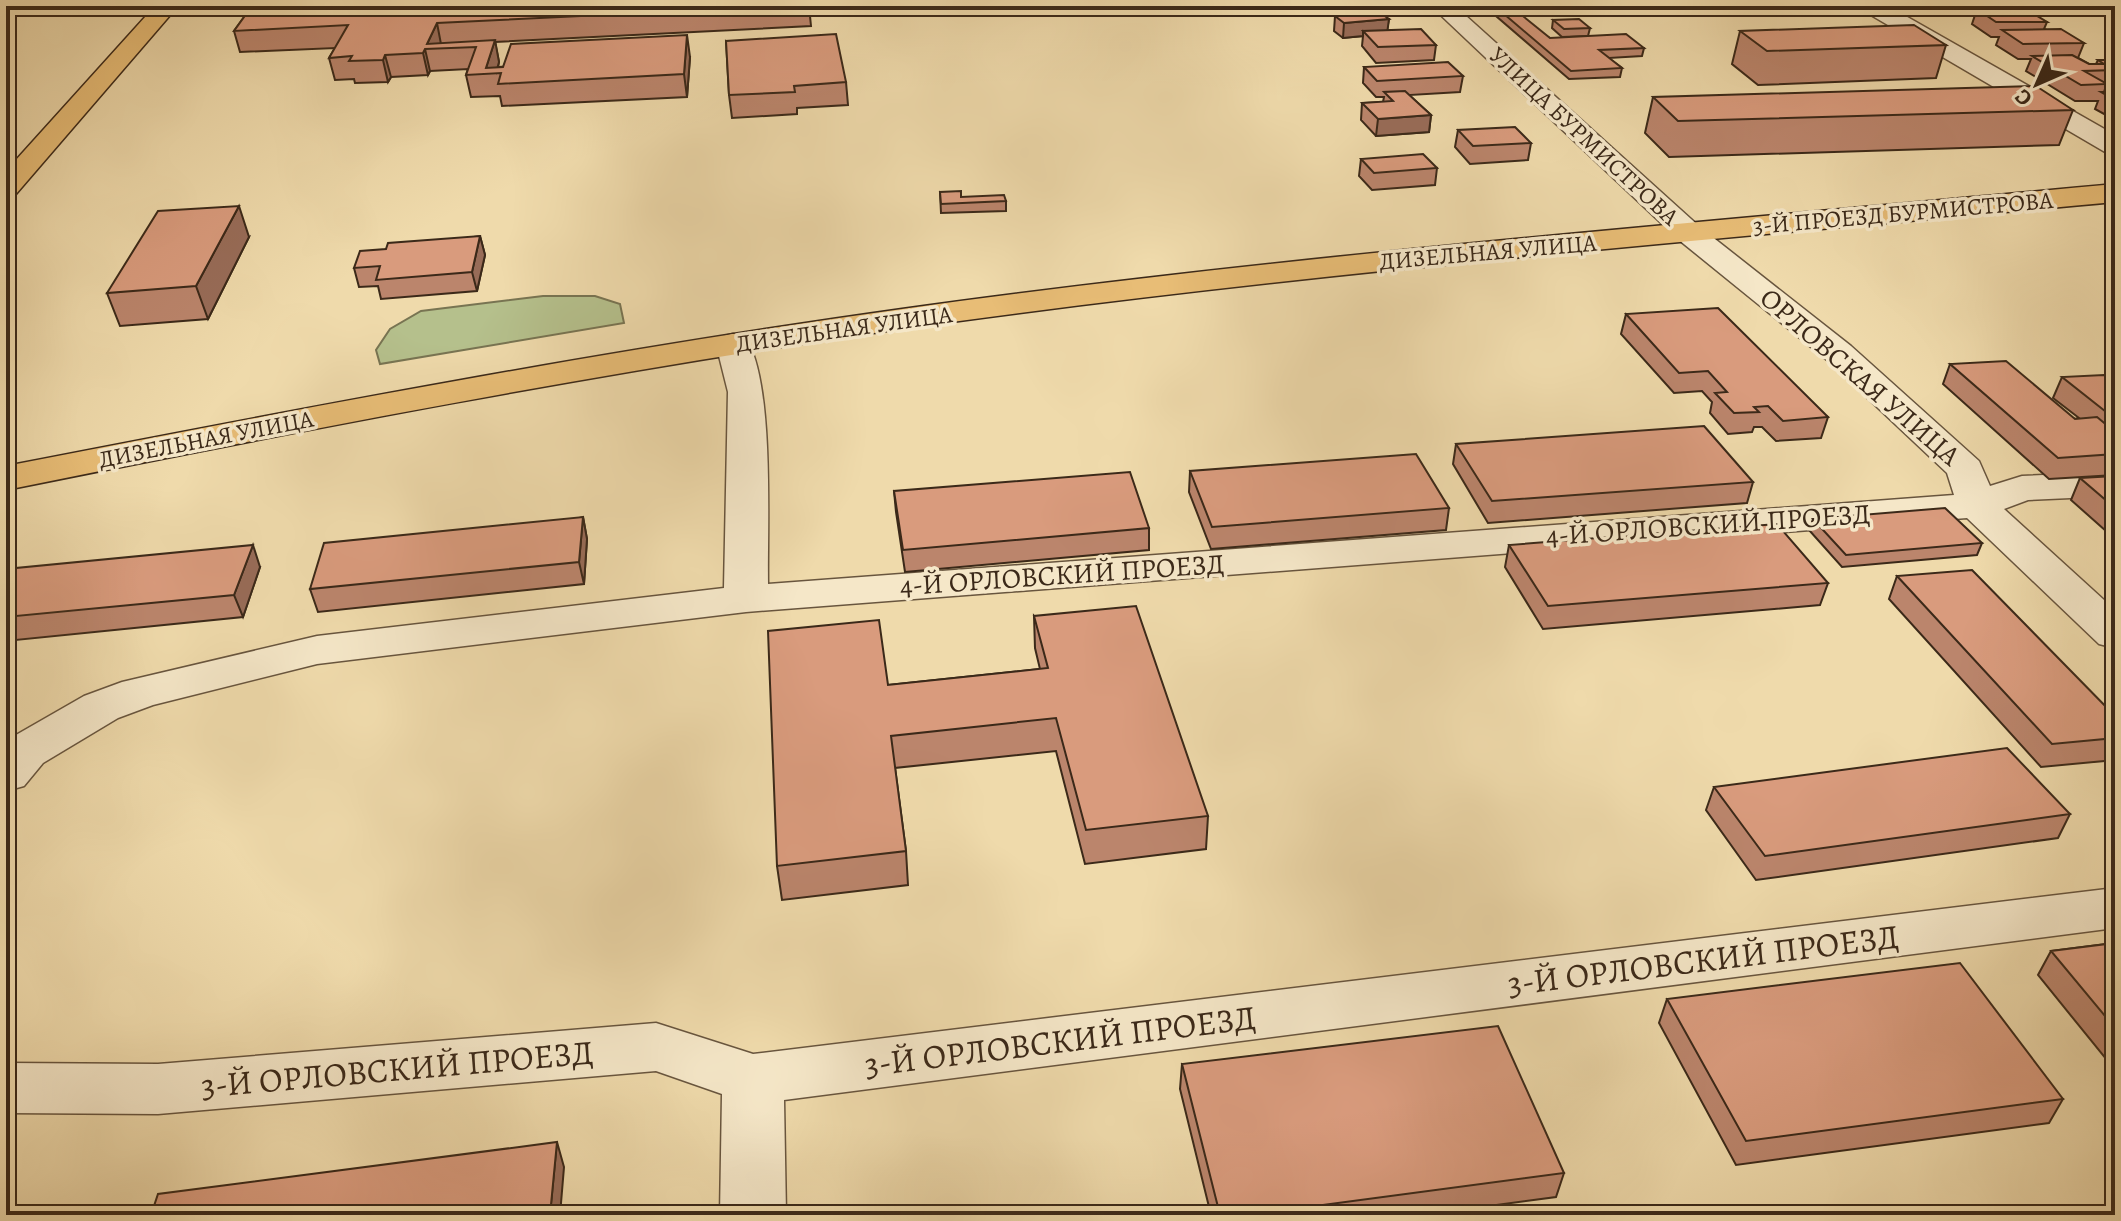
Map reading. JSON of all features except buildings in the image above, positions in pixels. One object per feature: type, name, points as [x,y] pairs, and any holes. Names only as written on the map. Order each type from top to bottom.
[{"type":"main road","points":[[6,188],[167,6]]},
{"type":"main road","name":"3-Й ПРОЕЗД БУРМИСТРОВА","points":[[1690,234],[2115,193]]},
{"type":"main road","name":"ДИЗЕЛЬНАЯ УЛИЦА","points":[[6,478],[380,406],[733,344],[1376,261],[1690,234]]},
{"type":"street","name":"УЛИЦА БУРМИСТРОВА","points":[[1442,6],[1690,234]]},
{"type":"street","points":[[1872,6],[2115,146]]},
{"type":"street","name":"ОРЛОВСКАЯ УЛИЦА","points":[[1690,234],[1839,353],[1965,469],[1977,505],[2115,634]]},
{"type":"street","points":[[733,344],[746,392],[746,599]]},
{"type":"street","name":"4-Й ОРЛОВСКИЙ ПРОЕЗД","points":[[16,762],[64,726],[139,693],[317,650],[746,599],[1977,505],[2022,488],[2115,484]]},
{"type":"street","name":"3-Й ОРЛОВСКИЙ ПРОЕЗД","points":[[6,1088],[158,1089],[656,1047],[753,1079],[2115,908]]},
{"type":"street","points":[[753,1079],[753,1215]]},
{"type":"green space","points":[[543,296],[595,296],[620,304],[624,323],[380,364],[376,350],[390,329],[421,311]]}]
